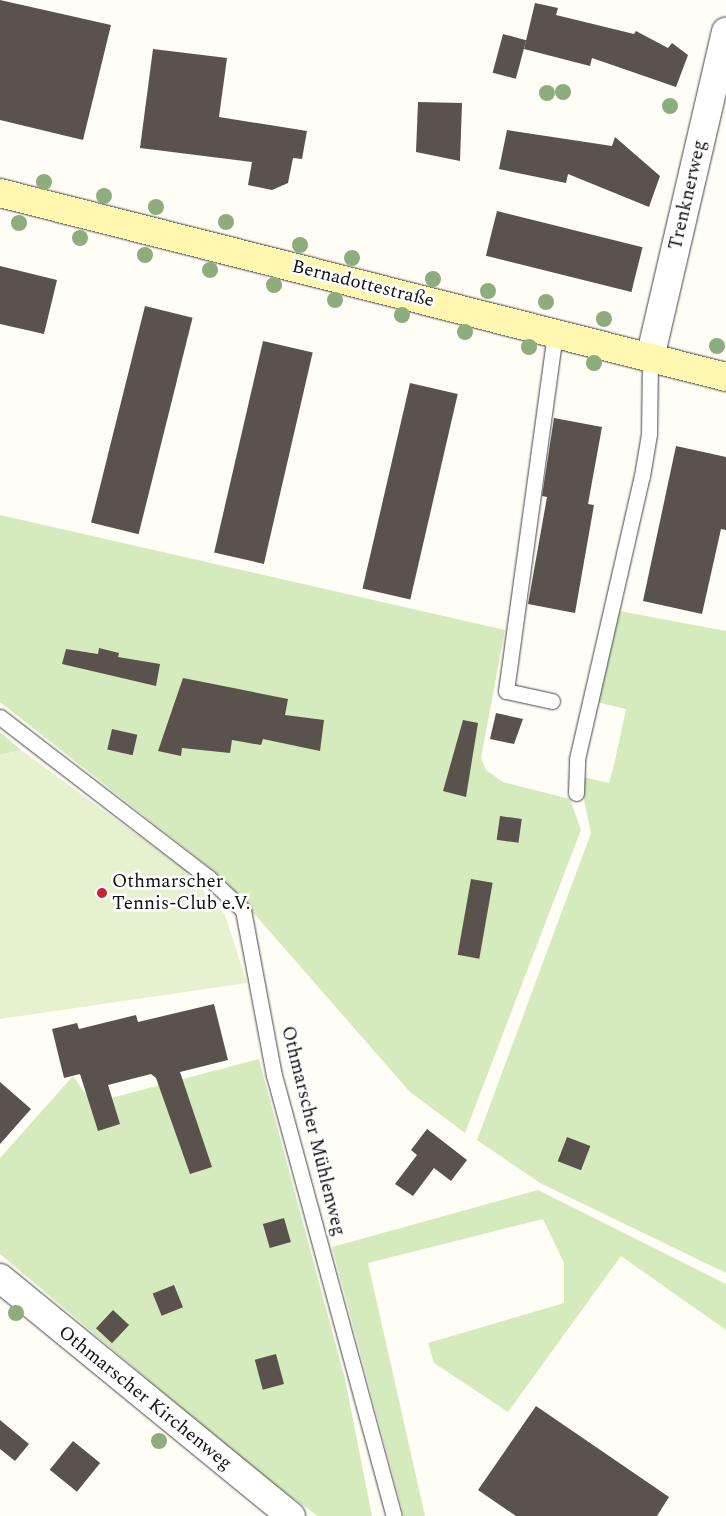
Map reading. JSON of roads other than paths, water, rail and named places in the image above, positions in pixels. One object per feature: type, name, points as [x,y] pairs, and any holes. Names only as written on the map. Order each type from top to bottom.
[{"type":"street","name":"Trenknerweg","points":[[650,358],[726,32]]},
{"type":"street","name":"Bernadottestraße","points":[[0,193],[555,332],[726,377]]},
{"type":"street","name":"Othmarscher Kirchenweg","points":[[0,1278],[264,1508],[291,1516]]},
{"type":"lane","points":[[552,701],[506,691],[555,332]]},
{"type":"lane","points":[[576,793],[577,759],[642,476],[649,434],[650,358]]},
{"type":"lane","name":"Othmarscher Mühlenweg","points":[[0,717],[208,877],[243,910],[274,1075],[394,1516]]},
{"type":"place","name":"Othmarscher Tennis-Club e.V.","points":[[102,893]]}]
